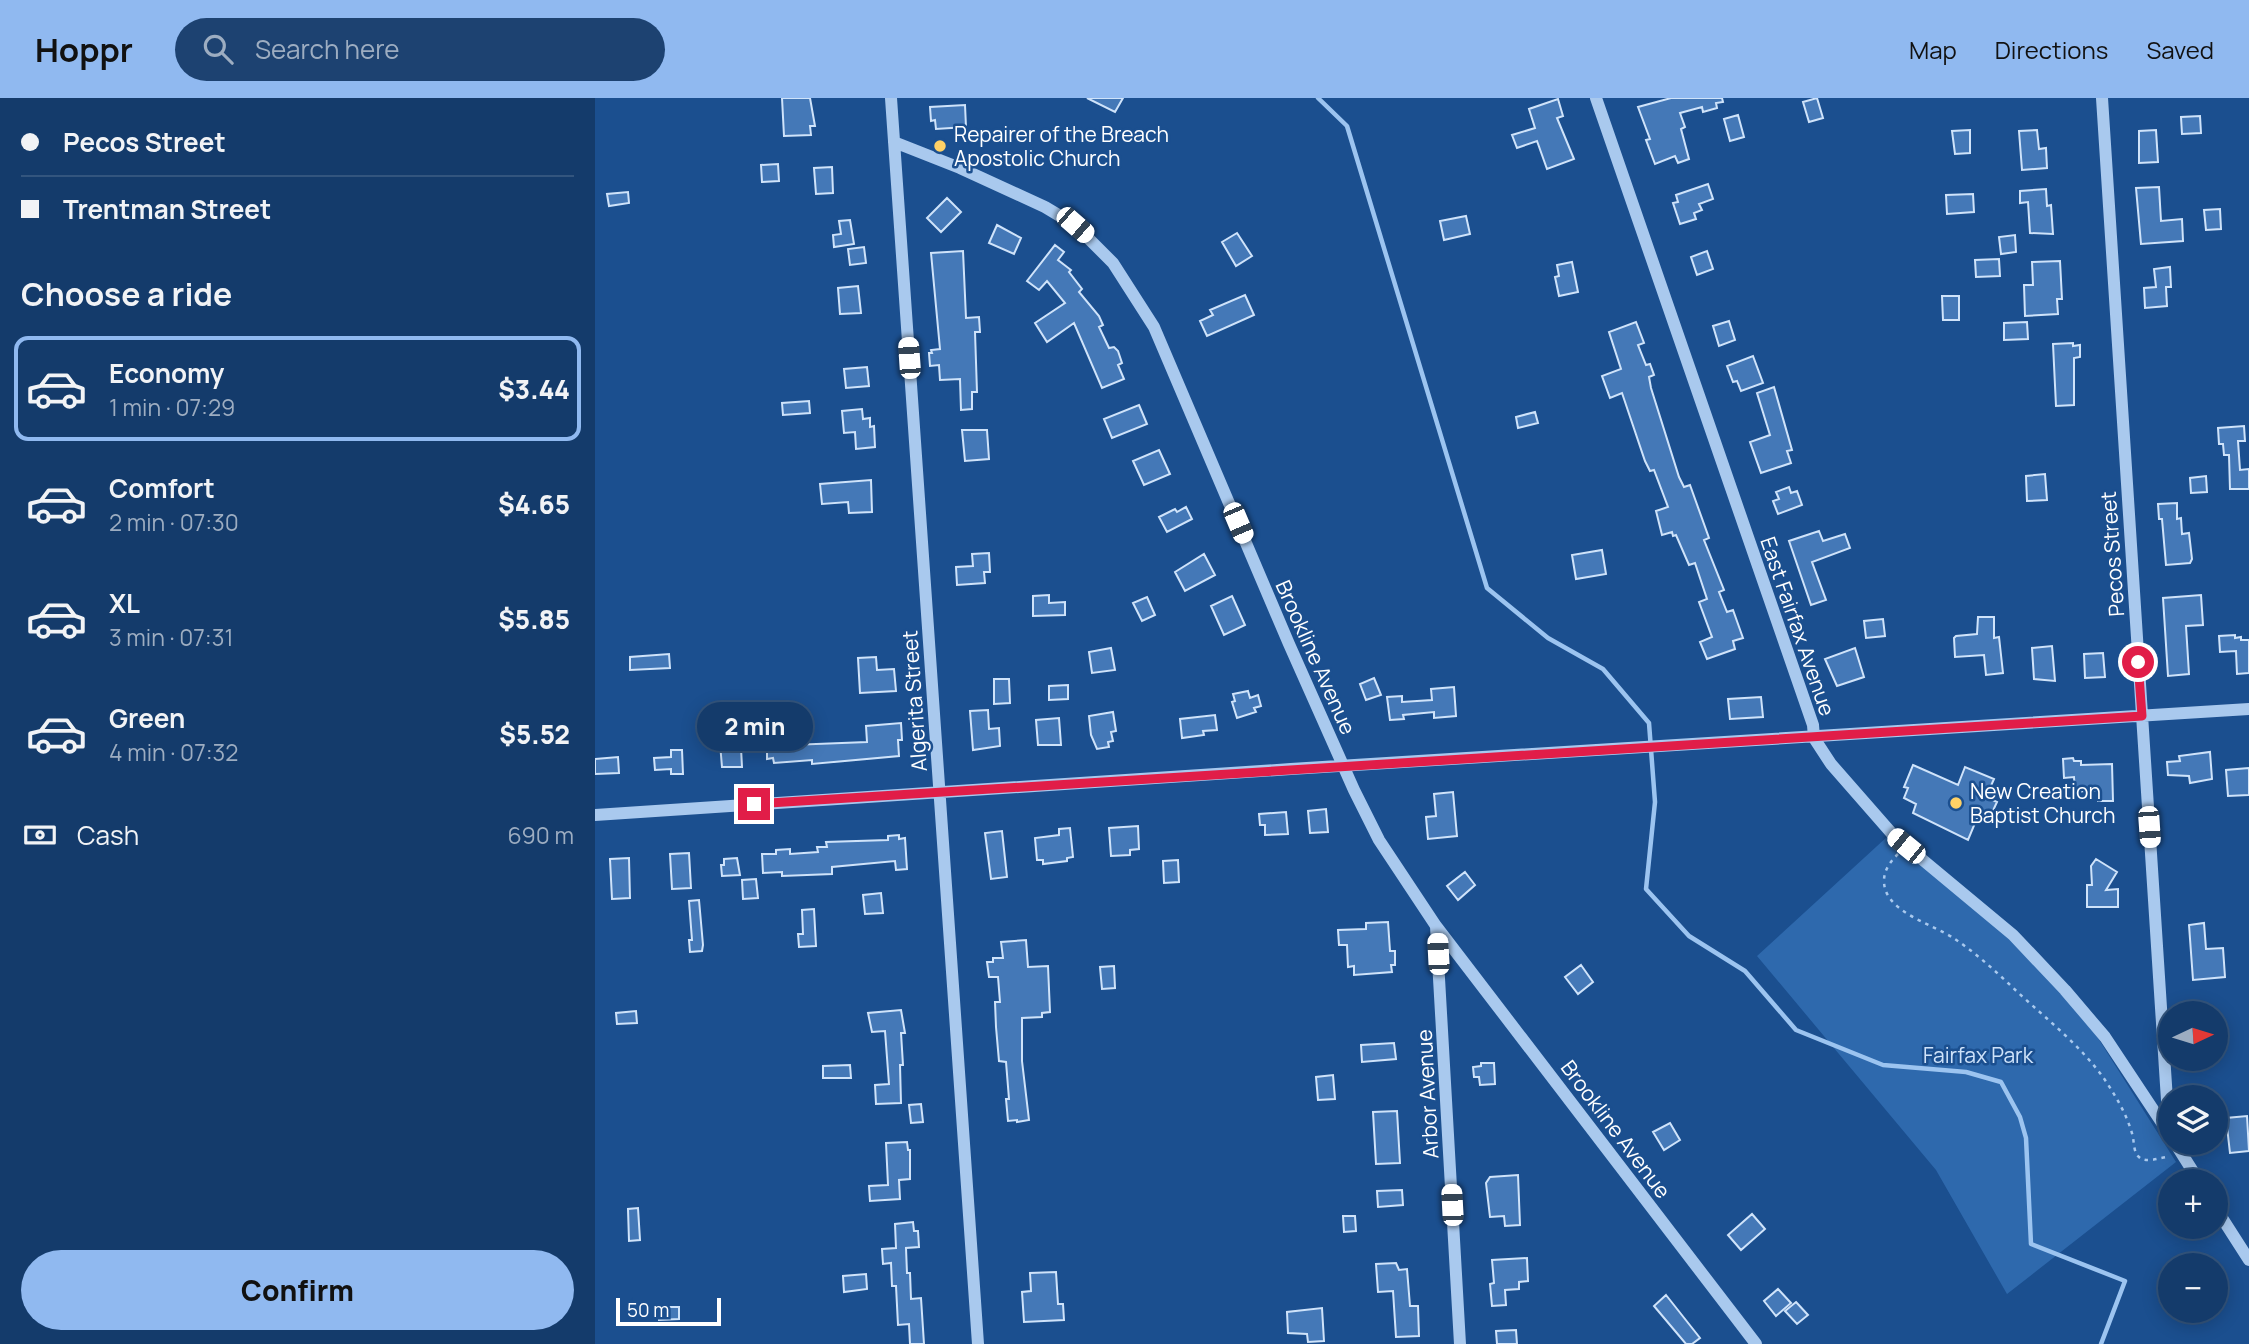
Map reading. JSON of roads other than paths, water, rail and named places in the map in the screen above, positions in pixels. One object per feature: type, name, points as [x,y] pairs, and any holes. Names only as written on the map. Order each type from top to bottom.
[{"type":"street","name":"Algerita Street","points":[[891,98],[978,1344]]},
{"type":"street","name":"East Fairfax Avenue","points":[[1596,98],[1813,725],[1814,738],[1839,773],[1894,836],[2013,934],[2065,990],[2105,1037],[2158,1117]]},
{"type":"street","name":"Pecos Street","points":[[2102,98],[2167,1085]]},
{"type":"street","name":"Brookline Avenue","points":[[894,142],[960,168],[1045,207],[1075,225],[1113,263],[1154,327],[1289,644],[1379,840],[1436,926],[1756,1344]]},
{"type":"street","points":[[595,815],[2249,709]]},
{"type":"street","name":"Arbor Avenue","points":[[1436,926],[1460,1344]]},
{"type":"street","points":[[2228,1227],[2249,1260]]},
{"type":"waterway","points":[[1318,98],[1347,126],[1487,588],[1548,638],[1603,669],[1649,723],[1655,802],[1646,889],[1689,936],[1745,971],[1796,1030],[1883,1065],[1966,1072],[2001,1082],[2020,1117],[2026,1138],[2031,1244],[2125,1281],[2101,1344]]},
{"type":"place","name":"Repairer of the Breach Apostolic Church","points":[[940,146]]},
{"type":"place","name":"New Creation Baptist Church","points":[[1956,803]]},
{"type":"park label","name":"Fairfax Park","points":[[1978,1055]]}]
